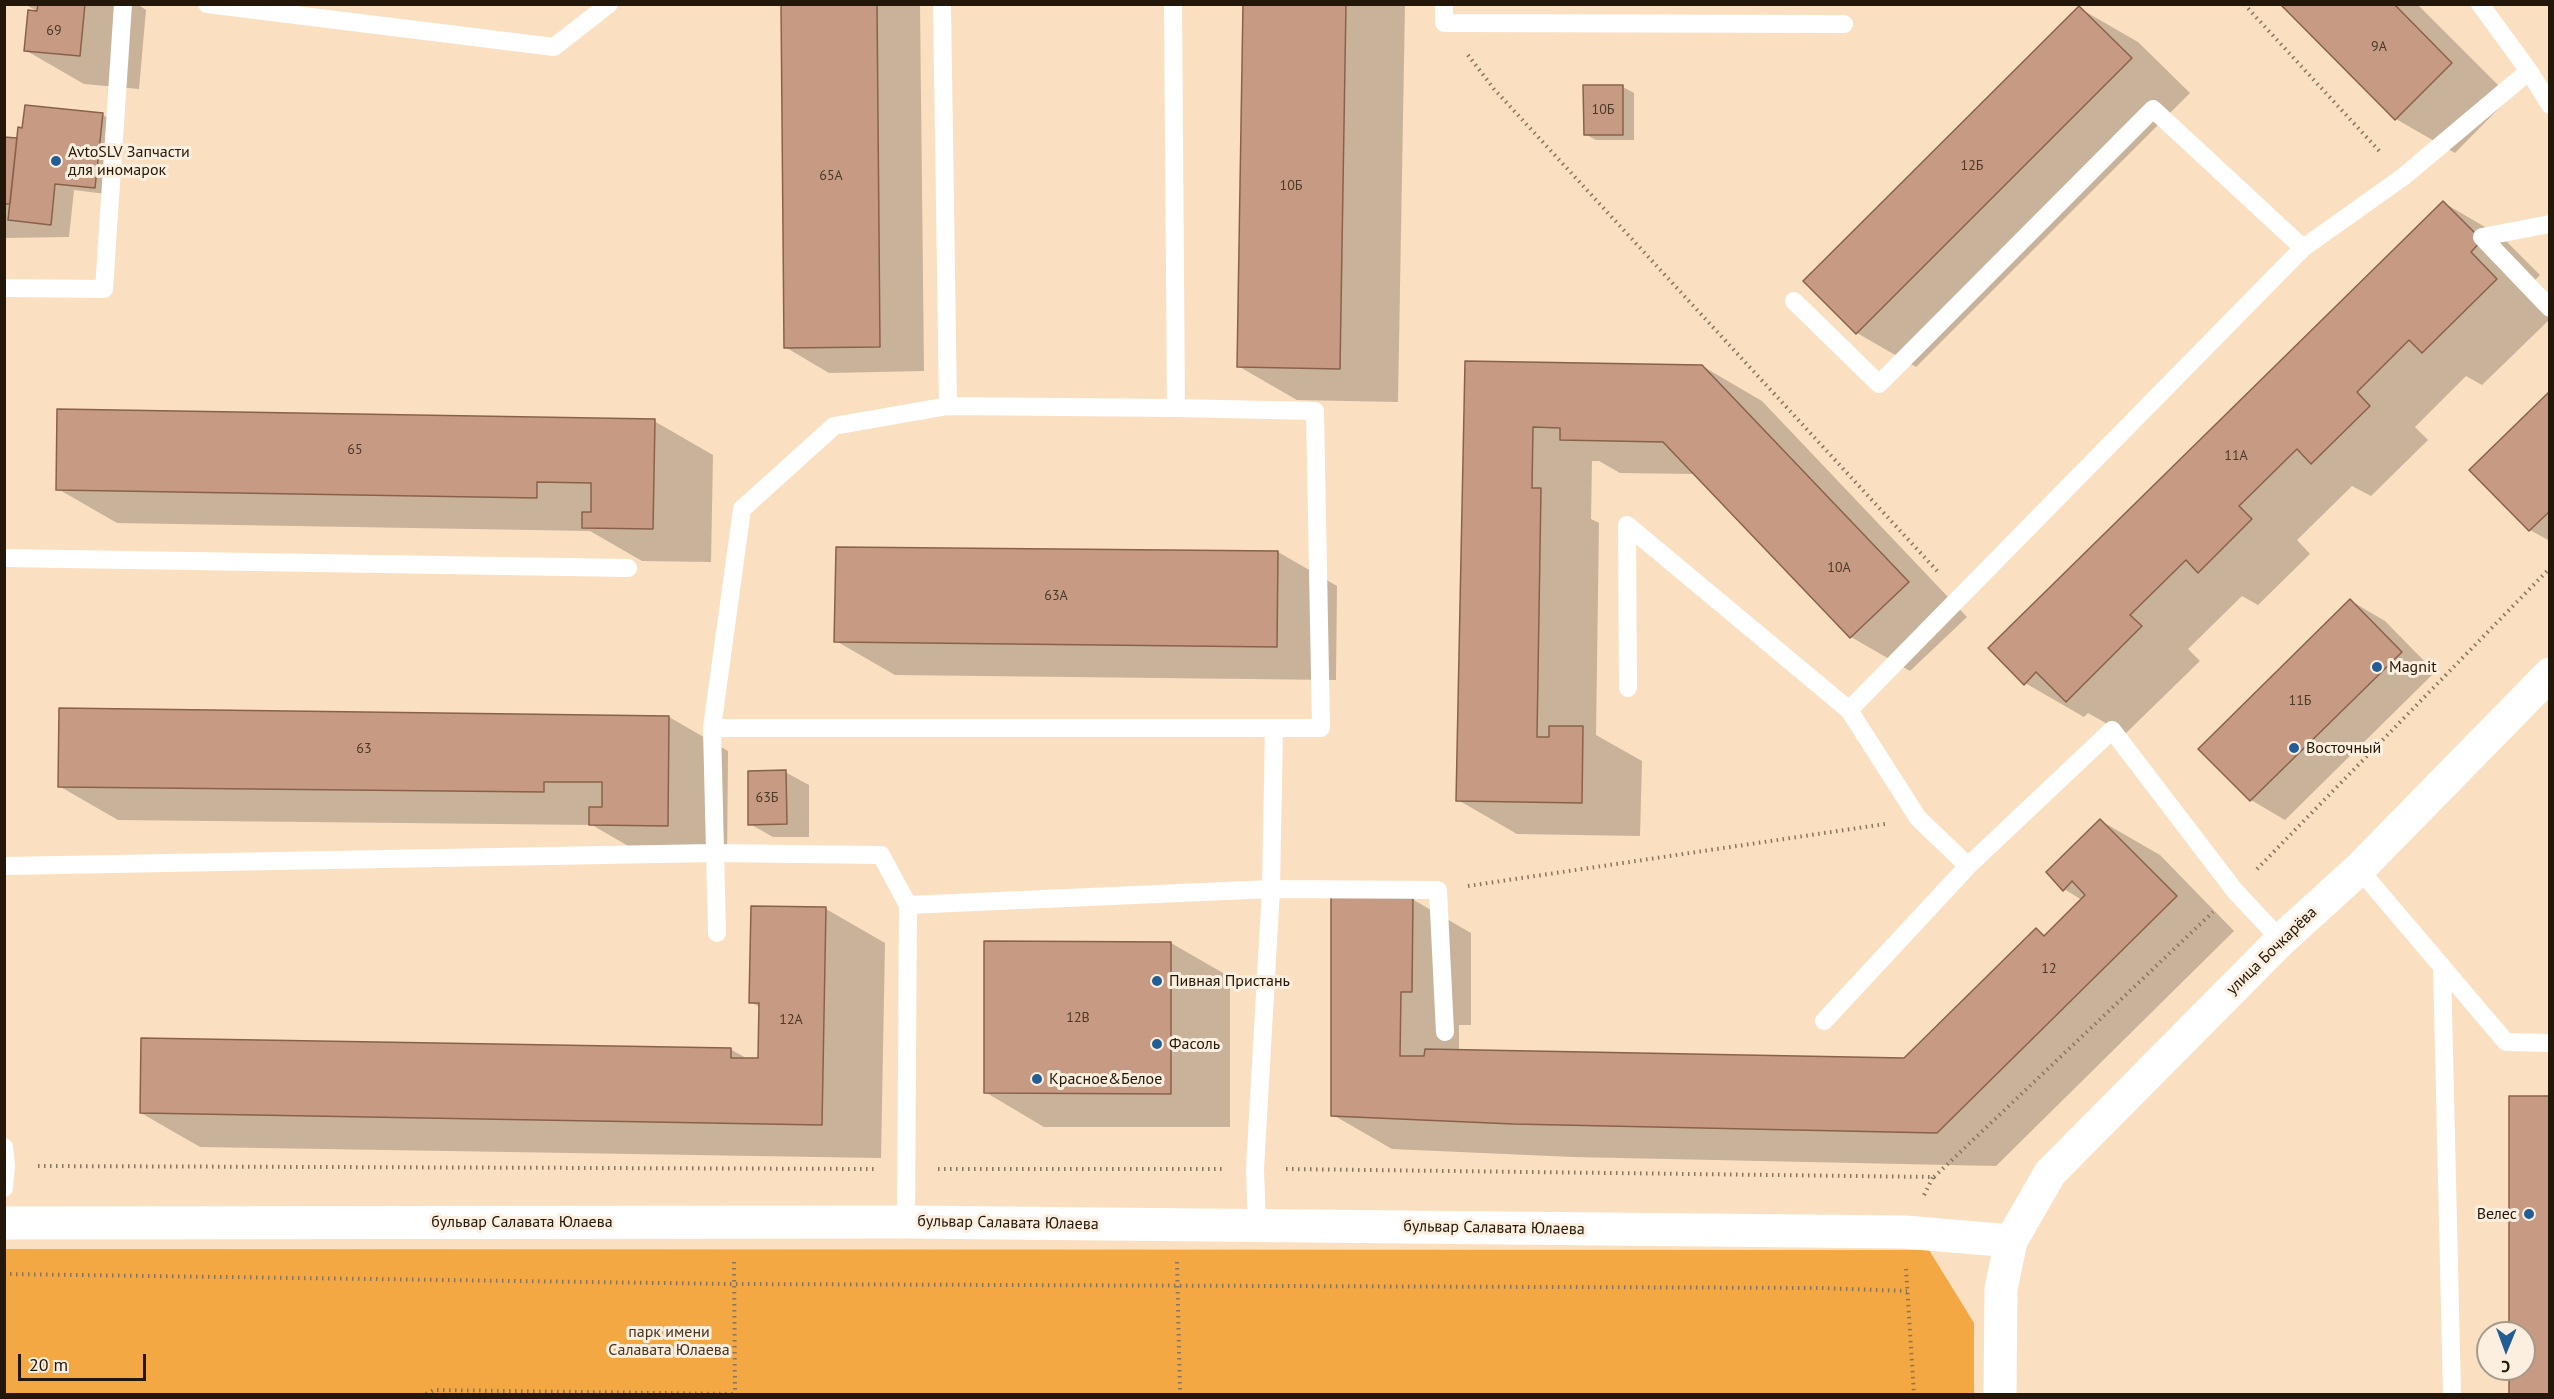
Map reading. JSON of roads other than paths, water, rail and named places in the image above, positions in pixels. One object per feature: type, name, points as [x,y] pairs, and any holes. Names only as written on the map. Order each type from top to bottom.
[{"type":"street","name":"улица Бочкарёва","points":[[2000,1395],[2001,1289],[2011,1240],[2050,1173],[2281,940],[2359,869],[2550,674]]},
{"type":"street","name":"бульвар Салавата Юлаева","points":[[4,1223],[906,1222],[1905,1232],[2011,1240]]},
{"type":"lane","points":[[4,288],[104,289],[123,4]]},
{"type":"lane","points":[[207,4],[554,47],[609,4]]},
{"type":"lane","points":[[942,4],[948,406]]},
{"type":"lane","points":[[1173,4],[1176,408]]},
{"type":"lane","points":[[2480,4],[2529,71],[2550,105]]},
{"type":"lane","points":[[1444,14],[1844,24]]},
{"type":"lane","points":[[1849,710],[2303,248],[2403,177],[2529,71]]},
{"type":"lane","points":[[1794,301],[1879,384],[2153,109],[2303,248]]},
{"type":"lane","points":[[2550,224],[2482,237],[2550,308]]},
{"type":"lane","points":[[712,728],[1322,728],[1315,411],[948,406],[834,426],[742,509],[712,728],[713,853],[717,933]]},
{"type":"lane","points":[[1628,688],[1627,525],[1849,710],[1918,818],[1968,866]]},
{"type":"lane","points":[[4,558],[628,568]]},
{"type":"lane","points":[[1257,1226],[1255,1169],[1271,889],[1274,728]]},
{"type":"lane","points":[[1824,1021],[1968,866],[2112,730],[2235,891],[2281,940]]},
{"type":"lane","points":[[4,866],[713,853],[881,855],[909,905],[906,1222]]},
{"type":"lane","points":[[2359,869],[2506,1042],[2550,1042]]},
{"type":"lane","points":[[909,905],[1271,889],[1438,890],[1444,1032]]},
{"type":"lane","points":[[2442,966],[2452,1395]]},
{"type":"lane","points":[[4,1147],[6,1166],[4,1188]]},
{"type":"place","name":"AvtoSLV Запчасти для иномарок","points":[[56,161]]},
{"type":"place","name":"Magnit","points":[[2377,667]]},
{"type":"place","name":"Восточный","points":[[2294,748]]},
{"type":"place","name":"Пивная Пристань","points":[[1157,981]]},
{"type":"place","name":"Фасоль","points":[[1157,1044]]},
{"type":"place","name":"Красное&Белое","points":[[1037,1079]]},
{"type":"place","name":"Велес","points":[[2529,1214]]},
{"type":"park label","name":"парк имени Салавата Юлаева","points":[[669,1341]]}]
